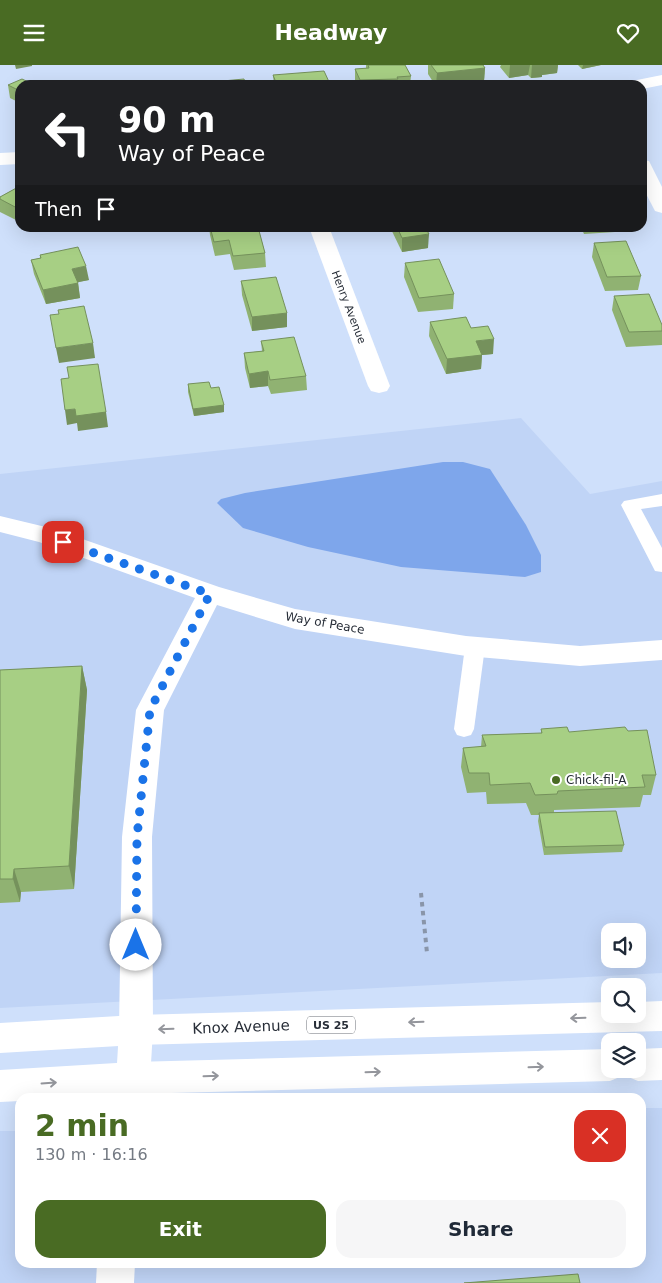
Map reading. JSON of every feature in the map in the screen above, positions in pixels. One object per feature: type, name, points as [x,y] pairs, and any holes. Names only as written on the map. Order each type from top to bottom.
[{"type":"street","points":[[647,83],[662,80]]},
{"type":"street","points":[[0,159],[15,158]]},
{"type":"street","points":[[647,176],[662,207]]},
{"type":"street","name":"Henry Avenue","points":[[321,232],[379,386]]},
{"type":"street","name":"Way of Peace","points":[[0,524],[44,535],[210,594],[294,619],[475,647],[580,655],[662,650]]},
{"type":"street","points":[[132,1088],[136,1030],[137,837],[150,710],[210,594]]},
{"type":"street","name":"Knox Avenue","points":[[0,1038],[136,1030],[662,1016]]},
{"type":"street","points":[[646,1065],[662,1064]]},
{"type":"street","points":[[0,1087],[132,1088],[601,1065]]},
{"type":"street","points":[[114,1283],[116,1268]]},
{"type":"lane","points":[[662,500],[630,505],[662,566]]},
{"type":"lane","points":[[464,729],[475,647]]},
{"type":"path","points":[[421,893],[427,953]]},
{"type":"shaded area","points":[[521,418],[590,494],[662,481],[662,973],[0,1008],[0,474]]},
{"type":"shaded area","points":[[646,1108],[662,1108],[662,1283],[0,1283],[0,1131],[15,1131],[15,1268],[646,1268]]},
{"type":"water","points":[[443,462],[463,462],[490,469],[526,525],[541,555],[541,572],[525,577],[401,567],[308,547],[243,528],[217,503],[221,499],[245,493]]},
{"type":"building","points":[[368,65],[405,65],[411,76],[397,77],[398,79],[360,80],[355,69],[369,68]]},
{"type":"building","points":[[431,65],[483,65],[485,68],[437,73]]},
{"type":"building","points":[[324,71],[328,80],[275,80],[273,75]]},
{"type":"building","points":[[15,82],[15,88],[8,85]]},
{"type":"building","points":[[15,189],[15,207],[0,199],[0,197]]},
{"type":"building","points":[[211,232],[259,232],[265,253],[233,256],[229,240],[214,242]]},
{"type":"building","points":[[399,232],[428,232],[429,234],[402,238]]},
{"type":"building","points":[[626,241],[641,276],[607,277],[594,243]]},
{"type":"building","points":[[78,247],[86,266],[72,269],[78,283],[43,290],[31,260],[41,258],[40,255]]},
{"type":"building","points":[[439,259],[454,294],[419,298],[405,263]]},
{"type":"building","points":[[276,277],[287,313],[252,317],[241,281]]},
{"type":"building","points":[[649,294],[662,325],[662,331],[629,332],[614,296]]},
{"type":"building","points":[[84,306],[93,343],[56,348],[50,315],[59,314],[58,310]]},
{"type":"building","points":[[466,317],[471,328],[488,326],[494,339],[476,341],[482,355],[447,359],[430,322]]},
{"type":"building","points":[[294,337],[306,376],[270,380],[268,371],[249,374],[244,353],[264,351],[261,341]]},
{"type":"building","points":[[98,364],[106,412],[76,416],[75,409],[65,410],[61,379],[69,378],[67,367]]},
{"type":"building","points":[[209,382],[211,388],[219,387],[224,405],[193,409],[188,384]]},
{"type":"building","points":[[82,666],[69,866],[14,869],[13,879],[0,879],[0,670]]},
{"type":"building","name":"Chick-fil-A","points":[[567,727],[569,732],[625,727],[628,731],[647,730],[656,775],[642,775],[645,787],[558,791],[557,794],[535,795],[530,783],[490,785],[489,773],[469,773],[463,748],[486,746],[482,735],[542,733],[541,729]]},
{"type":"building","points":[[616,811],[624,845],[545,847],[539,813]]},
{"type":"building","points":[[578,1274],[580,1283],[464,1283]]},
{"type":"place","name":"Chick-fil-A","points":[[556,780]]},
{"type":"route","points":[[63,542],[210,594],[150,710],[137,837],[136,945]]}]
